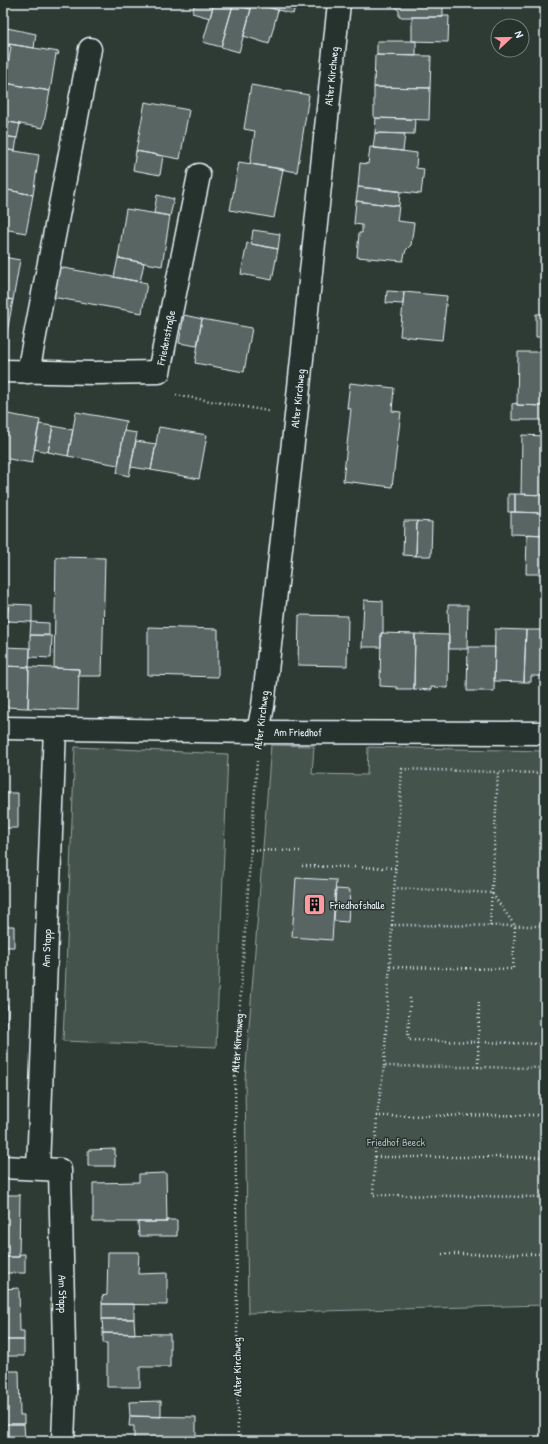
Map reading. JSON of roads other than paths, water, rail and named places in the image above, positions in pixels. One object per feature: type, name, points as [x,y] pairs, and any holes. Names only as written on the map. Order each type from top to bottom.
[{"type":"street","name":"Alter Kirchweg","points":[[258,732],[263,706],[296,416],[339,3]]},
{"type":"street","points":[[28,372],[90,49]]},
{"type":"street","name":"Friedenstraße","points":[[3,372],[159,372],[199,175]]},
{"type":"street","name":"Am Friedhof","points":[[3,728],[258,732],[545,733]]},
{"type":"street","name":"Am Stapp","points":[[38,1168],[55,729]]},
{"type":"street","name":"Am Stapp","points":[[3,1167],[60,1170],[65,1392],[63,1441]]},
{"type":"place","name":"Friedhofshalle","points":[[315,905]]},
{"type":"park label","name":"Friedhof Beeck","points":[[396,1142]]}]
